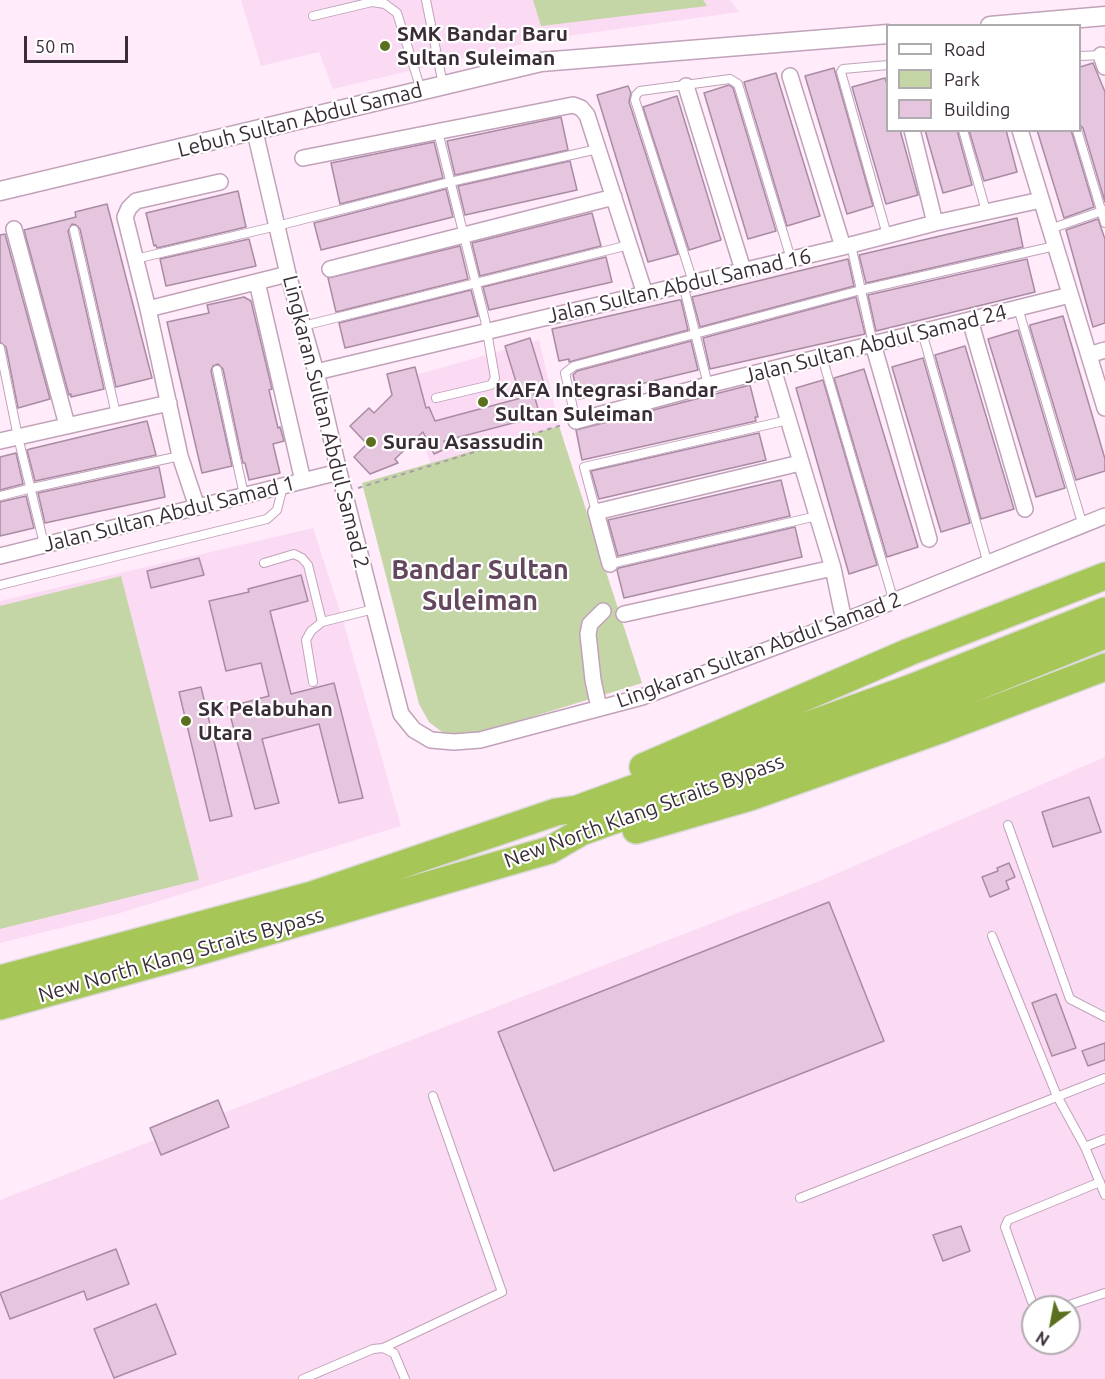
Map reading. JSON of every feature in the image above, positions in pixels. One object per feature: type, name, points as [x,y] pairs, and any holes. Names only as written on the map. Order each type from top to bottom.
[{"type":"highway","points":[[556,812],[574,797],[898,657],[1105,576]]},
{"type":"highway","name":"New North Klang Straits Bypass","points":[[0,1005],[204,950],[550,850],[581,832],[913,700],[1105,611]]},
{"type":"highway","name":"New North Klang Straits Bypass","points":[[0,979],[312,896],[556,812],[577,809],[1105,635]]},
{"type":"highway","points":[[550,850],[587,844],[750,797],[945,728],[1105,667]]},
{"type":"street","points":[[1013,24],[1105,16]]},
{"type":"street","name":"Lebuh Sultan Abdul Samad","points":[[0,191],[541,62],[886,34]]},
{"type":"street","points":[[789,76],[847,246]]},
{"type":"street","points":[[686,86],[743,270]]},
{"type":"street","points":[[303,158],[573,105],[581,108],[587,115],[645,294]]},
{"type":"street","name":"Lingkaran Sultan Abdul Samad 2","points":[[255,132],[288,274],[316,372],[401,714],[414,730],[431,740],[454,742],[480,740],[642,697],[894,602],[1105,516]]},
{"type":"street","points":[[912,132],[935,223]]},
{"type":"street","points":[[1021,132],[1105,407]]},
{"type":"street","points":[[197,507],[180,456],[125,217],[129,208],[136,201],[220,182]]},
{"type":"street","points":[[330,269],[614,197]]},
{"type":"street","name":"Jalan Sultan Abdul Samad 16","points":[[316,372],[935,223],[1041,200]]},
{"type":"street","points":[[14,229],[67,425]]},
{"type":"street","points":[[148,309],[288,274]]},
{"type":"street","points":[[257,282],[303,481]]},
{"type":"street","name":"Jalan Sultan Abdul Samad 24","points":[[576,421],[708,385],[1070,295]]},
{"type":"street","points":[[970,320],[1025,509]]},
{"type":"street","points":[[873,344],[928,539]]},
{"type":"street","points":[[1089,354],[1105,350]]},
{"type":"street","points":[[773,369],[833,568],[844,621]]},
{"type":"street","points":[[0,441],[169,403]]},
{"type":"street","points":[[609,564],[596,512],[800,463]]},
{"type":"street","name":"Jalan Sultan Abdul Samad 1","points":[[0,556],[339,472]]},
{"type":"street","points":[[624,614],[833,568]]},
{"type":"street","points":[[599,708],[593,680],[588,634],[590,624],[603,611]]},
{"type":"lane","points":[[426,0],[443,85]]},
{"type":"lane","points":[[313,16],[372,3],[385,4],[397,13],[422,90]]},
{"type":"lane","points":[[1081,56],[1104,59]]},
{"type":"lane","points":[[886,65],[843,69],[841,72],[887,235]]},
{"type":"lane","points":[[708,385],[694,333],[688,283],[635,100],[636,94],[640,91],[730,79],[738,84],[791,259]]},
{"type":"lane","points":[[436,398],[491,385],[495,378],[487,331],[438,132]]},
{"type":"lane","points":[[964,132],[986,211]]},
{"type":"lane","points":[[1078,132],[1105,223]]},
{"type":"lane","points":[[135,259],[450,182],[598,149]]},
{"type":"lane","points":[[1050,229],[1103,211]]},
{"type":"lane","points":[[74,230],[116,414]]},
{"type":"lane","points":[[303,326],[629,244]]},
{"type":"lane","points":[[847,246],[861,290],[873,344]]},
{"type":"lane","points":[[576,421],[565,373],[574,366],[861,290],[1055,246]]},
{"type":"lane","points":[[1018,308],[1083,526]]},
{"type":"lane","points":[[922,332],[988,564]]},
{"type":"lane","points":[[0,348],[18,437],[44,544]]},
{"type":"lane","points":[[822,357],[894,602]]},
{"type":"lane","points":[[217,370],[244,495]]},
{"type":"lane","points":[[596,512],[584,467],[788,420]]},
{"type":"lane","points":[[0,496],[180,456]]},
{"type":"lane","points":[[0,585],[267,519],[277,510],[283,486]]},
{"type":"lane","points":[[609,564],[817,516]]},
{"type":"lane","points":[[264,563],[294,554],[302,558],[308,565],[322,622]]},
{"type":"lane","points":[[313,682],[306,640],[311,631],[322,622],[374,609]]},
{"type":"lane","points":[[1008,825],[1070,999],[1105,1017]]},
{"type":"lane","points":[[992,936],[1057,1096],[1085,1147],[1105,1195]]},
{"type":"lane","points":[[800,1198],[1105,1078]]},
{"type":"lane","points":[[303,1379],[373,1349],[383,1348],[502,1292],[434,1096]]},
{"type":"lane","points":[[1085,1147],[1105,1139]]},
{"type":"lane","points":[[1029,1295],[1005,1227],[1008,1220],[1100,1182]]},
{"type":"lane","points":[[1081,1301],[1105,1293]]},
{"type":"lane","points":[[383,1348],[394,1353],[405,1379]]},
{"type":"path","points":[[344,492],[576,421]]},
{"type":"shaded area","name":"SMK Bandar Baru Sultan Suleiman","points":[[241,0],[730,0],[739,12],[540,40],[333,89],[319,52],[261,66]]},
{"type":"shaded area","name":"KAFA Integrasi Bandar Sultan Suleiman","points":[[539,340],[559,426],[430,463],[405,378]]},
{"type":"shaded area","name":"SK Pelabuhan Utara","points":[[313,528],[342,617],[401,826],[117,914],[0,943],[0,601]]},
{"type":"shaded area","points":[[1105,757],[1105,1379],[0,1379],[0,1200],[815,883]]},
{"type":"green space","points":[[533,0],[703,0],[707,6],[541,26]]},
{"type":"green space","points":[[559,426],[642,683],[470,736],[446,735],[429,722],[419,704],[362,483]]},
{"type":"green space","points":[[121,576],[199,880],[0,929],[0,606]]},
{"type":"building","points":[[1093,63],[1105,92],[1105,202],[1081,126],[1081,67]]},
{"type":"building","points":[[834,68],[873,206],[847,214],[805,76]]},
{"type":"building","points":[[776,73],[820,216],[787,226],[744,82]]},
{"type":"building","points":[[885,78],[886,132],[901,132],[918,195],[886,204],[852,87]]},
{"type":"building","points":[[729,85],[733,88],[776,231],[748,239],[704,93]]},
{"type":"building","points":[[628,86],[631,93],[629,102],[678,254],[648,262],[597,95]]},
{"type":"building","points":[[677,96],[721,240],[689,250],[643,107]]},
{"type":"building","points":[[561,117],[568,150],[455,175],[447,141]]},
{"type":"building","points":[[926,132],[958,132],[972,185],[943,193]]},
{"type":"building","points":[[970,132],[1007,132],[1017,172],[984,181]]},
{"type":"building","points":[[1038,132],[1072,132],[1094,207],[1064,218]]},
{"type":"building","points":[[434,142],[443,178],[340,204],[331,163]]},
{"type":"building","points":[[570,161],[577,190],[465,215],[458,186]]},
{"type":"building","points":[[446,189],[453,217],[321,250],[314,223]]},
{"type":"building","points":[[238,191],[246,227],[157,248],[156,245],[154,246],[146,213]]},
{"type":"building","points":[[107,204],[152,378],[116,387],[80,229],[72,224],[68,231],[104,389],[71,397],[24,230],[76,217],[75,212]]},
{"type":"building","points":[[592,213],[601,246],[480,276],[472,243]]},
{"type":"building","points":[[1017,218],[1023,247],[866,283],[859,255]]},
{"type":"building","points":[[1098,219],[1105,239],[1105,323],[1093,327],[1066,230]]},
{"type":"building","points":[[5,234],[50,399],[18,408],[6,347],[0,342],[0,235]]},
{"type":"building","points":[[249,239],[256,266],[166,286],[160,259]]},
{"type":"building","points":[[460,246],[468,279],[336,312],[328,278]]},
{"type":"building","points":[[606,257],[612,282],[489,310],[483,287]]},
{"type":"building","points":[[848,259],[854,286],[700,327],[692,297]]},
{"type":"building","points":[[1027,259],[1035,292],[876,331],[868,295]]},
{"type":"building","points":[[471,290],[478,316],[345,348],[339,323]]},
{"type":"building","points":[[244,297],[251,301],[272,389],[269,390],[278,428],[280,427],[284,441],[273,444],[280,473],[249,480],[245,463],[243,463],[223,369],[218,364],[213,366],[211,371],[232,466],[202,473],[167,322],[209,313],[207,305]]},
{"type":"building","points":[[856,297],[865,334],[710,369],[703,338]]},
{"type":"building","points":[[681,300],[688,330],[569,362],[569,359],[559,361],[552,329]]},
{"type":"building","points":[[1063,316],[1105,459],[1105,471],[1076,480],[1030,327],[1030,325]]},
{"type":"building","points":[[1018,330],[1065,488],[1036,497],[988,339]]},
{"type":"building","points":[[530,338],[545,387],[533,391],[540,416],[444,441],[447,448],[434,454],[423,432],[395,459],[398,463],[370,474],[354,457],[367,444],[350,426],[369,408],[374,413],[392,395],[387,374],[415,367],[426,408],[429,407],[435,421],[521,398],[505,346]]},
{"type":"building","points":[[691,341],[698,370],[579,399],[573,375],[577,371]]},
{"type":"building","points":[[965,346],[1014,509],[981,519],[935,355]]},
{"type":"building","points":[[923,358],[970,523],[941,532],[892,367]]},
{"type":"building","points":[[864,369],[918,547],[887,557],[834,378]]},
{"type":"building","points":[[823,380],[877,565],[849,574],[796,388]]},
{"type":"building","points":[[750,385],[758,417],[755,417],[756,421],[582,460],[576,430]]},
{"type":"building","points":[[147,421],[156,455],[35,481],[27,450]]},
{"type":"building","points":[[759,433],[766,460],[599,499],[591,471]]},
{"type":"building","points":[[16,453],[23,484],[0,490],[0,457]]},
{"type":"building","points":[[159,467],[165,497],[45,523],[38,493]]},
{"type":"building","points":[[781,480],[790,516],[618,556],[608,520]]},
{"type":"building","points":[[26,496],[34,528],[0,536],[0,502]]},
{"type":"building","points":[[795,527],[802,557],[624,598],[617,570],[619,568]]},
{"type":"building","points":[[199,558],[204,575],[151,588],[147,571]]},
{"type":"building","points":[[301,575],[308,601],[270,611],[291,694],[334,683],[363,798],[339,803],[319,724],[262,739],[279,803],[255,809],[228,707],[269,696],[261,663],[226,671],[209,601],[249,592],[248,589]]},
{"type":"building","points":[[201,687],[232,816],[210,821],[179,692]]},
{"type":"building","points":[[1089,797],[1101,832],[1053,847],[1042,812]]},
{"type":"building","points":[[1009,863],[1015,877],[1006,881],[1009,889],[990,897],[982,877],[998,871],[997,868]]},
{"type":"building","points":[[829,902],[884,1041],[554,1171],[498,1032]]},
{"type":"building","points":[[1056,994],[1076,1048],[1052,1056],[1032,1003]]},
{"type":"building","points":[[1105,1043],[1105,1060],[1088,1066],[1082,1051]]},
{"type":"building","points":[[218,1100],[229,1127],[161,1155],[150,1128]]},
{"type":"building","points":[[961,1226],[970,1251],[943,1261],[933,1235]]},
{"type":"building","points":[[116,1249],[129,1284],[87,1300],[84,1291],[10,1319],[0,1293]]},
{"type":"building","points":[[156,1304],[176,1354],[114,1378],[94,1329]]},
{"type":"place","name":"SMK Bandar Baru Sultan Suleiman","points":[[385,46]]},
{"type":"place","name":"KAFA Integrasi Bandar Sultan Suleiman","points":[[483,402]]},
{"type":"place","name":"Surau Asassudin","points":[[371,442]]},
{"type":"place","name":"SK Pelabuhan Utara","points":[[186,721]]},
{"type":"district","name":"Bandar Sultan Suleiman","points":[[480,586]]}]
